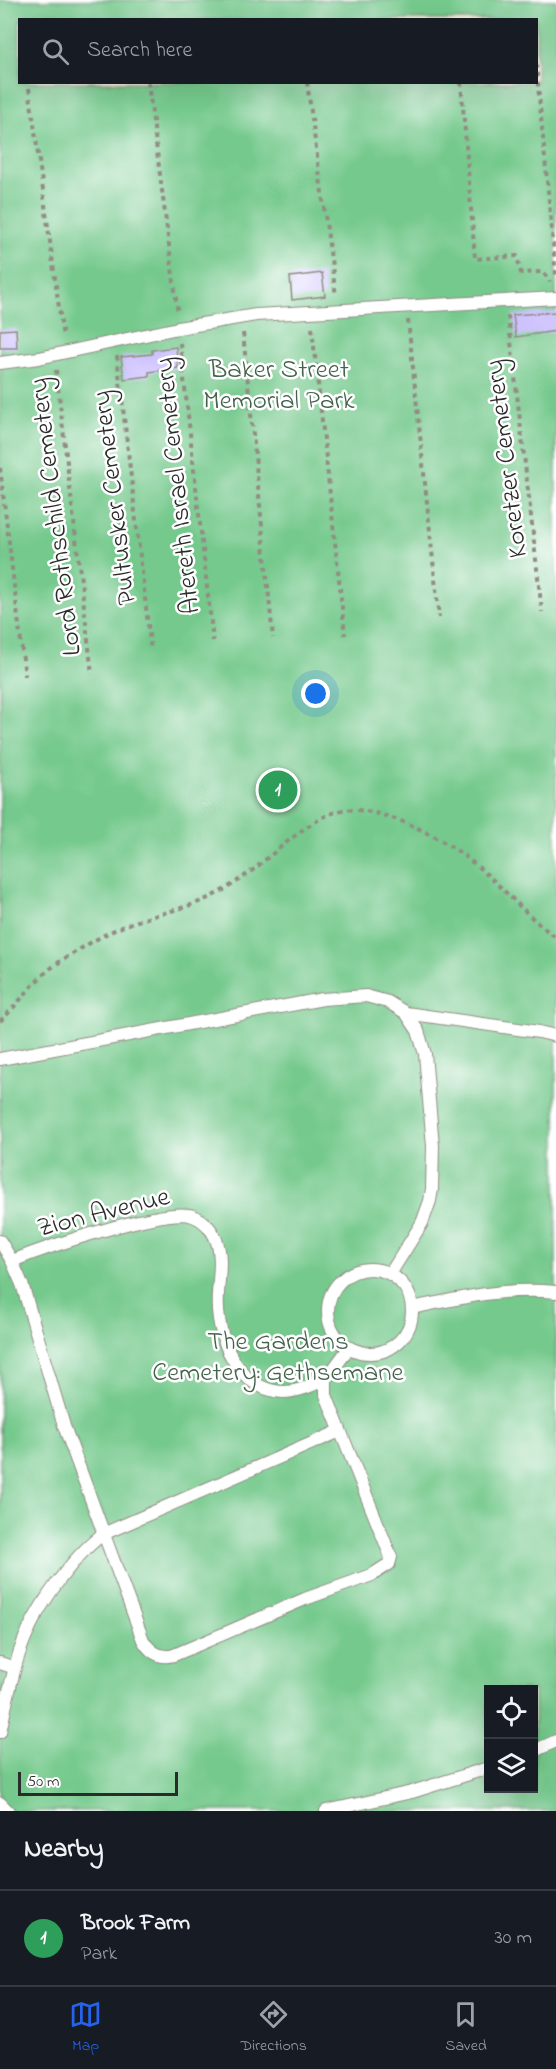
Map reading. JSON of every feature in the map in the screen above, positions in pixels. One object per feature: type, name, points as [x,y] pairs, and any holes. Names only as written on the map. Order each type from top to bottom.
[{"type":"lane","points":[[0,363],[26,361],[179,327],[242,317],[556,298]]},
{"type":"lane","points":[[0,1059],[323,999],[366,996],[388,1002],[406,1013],[556,1036]]},
{"type":"lane","points":[[390,1275],[422,1223],[432,1189],[433,1146],[424,1054],[418,1031],[406,1013]]},
{"type":"lane","name":"Zion Avenue","points":[[12,1262],[57,1245],[154,1218],[175,1214],[191,1215],[210,1228],[218,1243],[219,1319],[227,1348],[240,1370],[259,1386],[284,1392],[303,1389],[326,1379]]},
{"type":"lane","points":[[0,1241],[22,1284],[64,1426],[142,1640],[159,1656],[174,1655],[305,1599],[372,1575],[389,1564],[391,1557],[326,1395],[326,1379],[349,1348]]},
{"type":"lane","points":[[370,1269],[390,1275],[405,1289],[412,1308],[408,1329],[401,1340],[389,1349],[369,1354],[349,1348],[338,1340],[328,1321],[327,1307],[334,1288],[344,1278],[356,1271],[370,1269]]},
{"type":"lane","points":[[412,1308],[496,1292],[534,1290],[556,1292]]},
{"type":"lane","points":[[0,1732],[15,1668],[29,1629],[68,1568],[84,1550],[103,1534],[340,1431]]},
{"type":"lane","points":[[0,1663],[15,1668]]},
{"type":"lane","points":[[538,1748],[556,1741]]},
{"type":"lane","points":[[326,1811],[412,1792],[484,1770]]},
{"type":"lane","points":[[0,1803],[8,1811]]},
{"type":"path","points":[[538,75],[556,275]]},
{"type":"path","name":"Atereth Israel Cemetery","points":[[148,84],[179,327],[213,640]]},
{"type":"path","points":[[307,84],[338,311]]},
{"type":"path","points":[[461,84],[475,259],[517,256],[521,273],[543,272],[550,283],[556,283]]},
{"type":"path","name":"Lord Rothschild Cemetery","points":[[30,88],[60,353],[92,674]]},
{"type":"path","name":"Koretzer Cemetery","points":[[506,300],[542,612]]},
{"type":"path","points":[[407,307],[439,618]]},
{"type":"path","points":[[311,312],[345,635]]},
{"type":"path","points":[[242,317],[273,638]]},
{"type":"path","name":"Pultusker Cemetery","points":[[115,341],[151,651]]},
{"type":"path","points":[[0,468],[25,676]]},
{"type":"path","points":[[0,1021],[55,965],[128,924],[197,903],[220,892],[243,878],[314,824],[344,809],[365,811],[390,818],[440,839],[478,867],[556,937]]},
{"type":"green space","points":[[0,0],[556,0],[556,1811],[0,1811]]},
{"type":"building","points":[[322,273],[325,296],[292,300],[290,277]]},
{"type":"building","points":[[556,312],[556,331],[516,337],[513,315]]},
{"type":"building","points":[[16,329],[17,348],[0,348],[0,330]]},
{"type":"building","points":[[176,347],[178,368],[149,372],[149,376],[124,379],[121,357],[152,354],[152,350]]},
{"type":"place","name":"Brook Farm","points":[[278,790]]},
{"type":"park label","name":"Baker Street Memorial Park","points":[[279,384]]},
{"type":"park label","name":"The Gardens Cemetery: Gethsemane","points":[[278,1356]]}]
